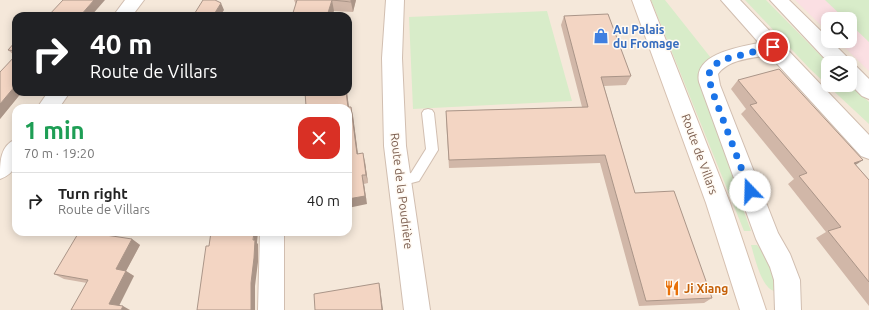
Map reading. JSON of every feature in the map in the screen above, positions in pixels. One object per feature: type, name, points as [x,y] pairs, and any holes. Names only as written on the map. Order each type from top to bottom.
[{"type":"street","points":[[125,12],[135,0]]},
{"type":"street","name":"Route de la Poudrière","points":[[395,0],[392,58],[394,146],[417,310]]},
{"type":"street","name":"Route de Villars","points":[[641,0],[718,203],[753,310]]},
{"type":"street","points":[[730,0],[869,150]]},
{"type":"street","points":[[779,0],[834,56]]},
{"type":"street","points":[[773,47],[721,60],[712,67],[708,76],[768,239],[781,263],[787,280],[788,310]]},
{"type":"street","points":[[857,79],[869,91]]},
{"type":"street","points":[[50,104],[57,96]]},
{"type":"street","points":[[0,169],[12,153]]},
{"type":"street","points":[[271,310],[272,236]]},
{"type":"lane","points":[[400,181],[415,177],[432,150],[428,113]]},
{"type":"shaded area","points":[[0,0],[869,0],[869,310],[0,310]]},
{"type":"shaded area","points":[[795,0],[869,0],[869,71],[857,59],[857,56],[854,56],[845,48],[857,48],[857,12],[821,12],[821,25]]},
{"type":"green space","points":[[651,0],[665,0],[711,58],[701,67],[699,79],[739,189],[739,198],[751,231],[744,231]]},
{"type":"green space","points":[[745,0],[766,0],[821,56],[821,79]]},
{"type":"green space","points":[[825,0],[869,0],[869,42],[857,31],[857,12],[838,12]]},
{"type":"green space","points":[[547,11],[572,101],[413,109],[409,17]]},
{"type":"green space","points":[[857,91],[869,102],[869,124],[835,92],[857,92]]},
{"type":"green space","points":[[751,245],[757,245],[771,262],[779,278],[774,291],[765,284],[762,278]]},
{"type":"building","points":[[63,0],[94,0],[84,12],[52,12]]},
{"type":"building","points":[[203,0],[215,0],[221,3],[215,12],[196,12]]},
{"type":"building","points":[[297,0],[332,0],[328,12],[293,12]]},
{"type":"building","points":[[332,0],[351,0],[351,2]]},
{"type":"building","points":[[608,14],[631,76],[601,77],[635,193],[674,191],[712,298],[646,301],[605,155],[449,160],[446,111],[588,107],[564,16]]},
{"type":"building","points":[[12,59],[12,90],[0,104],[0,72]]},
{"type":"building","points":[[779,69],[863,160],[854,163],[869,180],[869,282],[828,231],[841,227],[799,176],[807,173],[750,105],[757,103],[738,80]]},
{"type":"building","points":[[305,96],[347,96],[348,104],[306,104]]},
{"type":"building","points":[[352,115],[357,154],[363,153],[366,175],[362,175],[365,196],[352,198]]},
{"type":"building","points":[[77,236],[112,236],[132,239],[116,269],[126,271],[109,304],[123,306],[121,310],[71,310],[88,280],[54,274]]},
{"type":"building","points":[[210,236],[254,236],[253,240],[255,240],[251,283],[251,310],[197,310],[206,246],[209,246]]},
{"type":"building","points":[[379,283],[382,310],[315,310],[314,294]]},
{"type":"place","name":"Au Palais du Fromage","points":[[601,36]]},
{"type":"place","name":"Ji Xiang","points":[[672,288]]},
{"type":"route","points":[[750,191],[708,81],[708,76],[712,67],[721,60],[773,47]]}]
